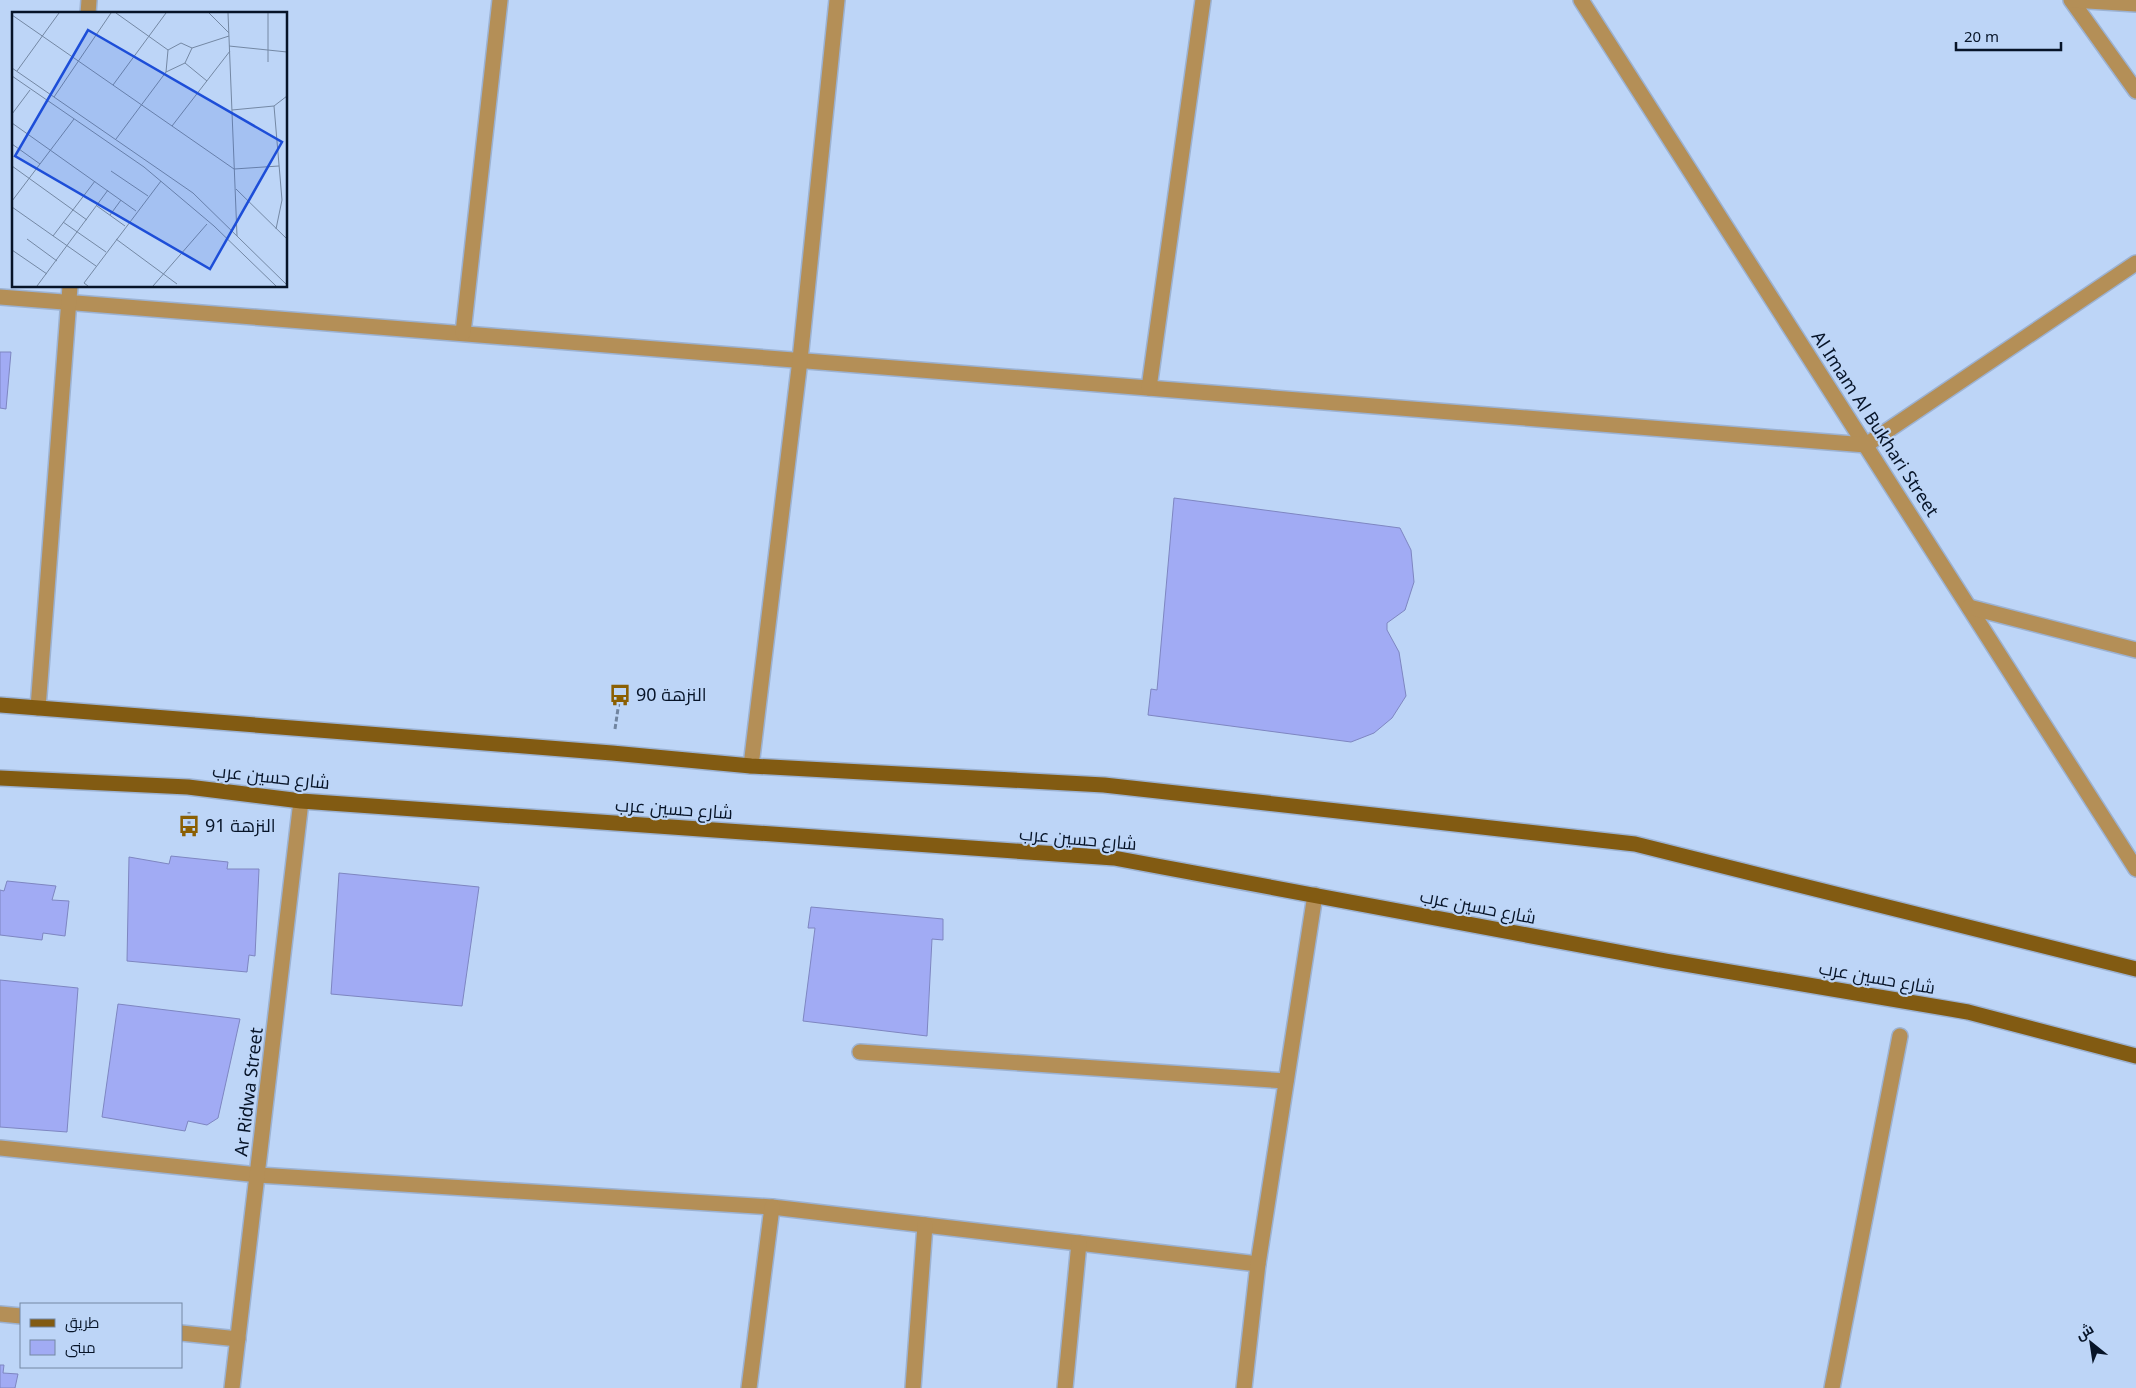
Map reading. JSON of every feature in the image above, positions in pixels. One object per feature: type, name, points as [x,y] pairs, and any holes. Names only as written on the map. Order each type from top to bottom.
[{"type":"main road","points":[[0,705],[612,753],[751,766],[1104,785],[1635,844],[2136,969]]},
{"type":"main road","name":"شارع حسين عرب","points":[[0,778],[188,786],[301,801],[1114,858],[1676,962],[1968,1012],[2136,1056]]},
{"type":"street","points":[[462,333],[500,0]]},
{"type":"street","points":[[751,766],[800,360],[837,0]]},
{"type":"street","points":[[1149,388],[1202,0]]},
{"type":"street","name":"Al Imam Al Bukhari Street","points":[[1582,0],[2136,869]]},
{"type":"street","points":[[2072,0],[2136,4]]},
{"type":"street","points":[[2072,0],[2136,91]]},
{"type":"street","points":[[0,297],[1866,445],[2136,263]]},
{"type":"street","points":[[38,708],[70,288]]},
{"type":"street","points":[[1969,607],[2136,650]]},
{"type":"street","name":"Ar Ridwa Street","points":[[232,1388],[301,801]]},
{"type":"street","points":[[1244,1388],[1258,1264],[1315,895]]},
{"type":"street","points":[[1832,1388],[1900,1036]]},
{"type":"street","points":[[860,1052],[1286,1081]]},
{"type":"street","points":[[0,1148],[258,1175],[772,1207],[1258,1264]]},
{"type":"street","points":[[749,1388],[772,1207]]},
{"type":"street","points":[[913,1388],[925,1225]]},
{"type":"street","points":[[1065,1388],[1079,1243]]},
{"type":"street","points":[[0,1314],[20,1316]]},
{"type":"street","points":[[182,1333],[238,1339]]},
{"type":"path","points":[[612,753],[620,695]]},
{"type":"building","points":[[0,352],[11,352],[6,409],[0,408]]},
{"type":"building","points":[[1174,498],[1400,528],[1411,550],[1414,582],[1405,610],[1387,623],[1387,630],[1399,652],[1406,696],[1392,718],[1374,733],[1351,742],[1148,715],[1151,689],[1157,690]]},
{"type":"building","points":[[171,856],[228,862],[227,869],[259,869],[255,956],[249,955],[247,972],[127,961],[129,857],[169,864]]},
{"type":"building","points":[[339,873],[479,887],[462,1006],[331,994]]},
{"type":"building","points":[[7,881],[56,886],[52,900],[69,901],[65,936],[43,933],[42,940],[0,935],[0,890],[4,891]]},
{"type":"building","points":[[811,907],[943,919],[943,940],[932,939],[927,1036],[803,1021],[815,928],[808,928]]},
{"type":"building","points":[[0,980],[78,988],[67,1132],[0,1127]]},
{"type":"building","points":[[118,1004],[240,1019],[218,1118],[207,1125],[188,1121],[185,1131],[102,1117]]},
{"type":"building","points":[[0,1365],[4,1365],[3,1373],[18,1374],[15,1388],[0,1388]]},
{"type":"place","name":"النزهة 90","points":[[620,695]]},
{"type":"place","name":"النزهة 91","points":[[189,826]]}]
